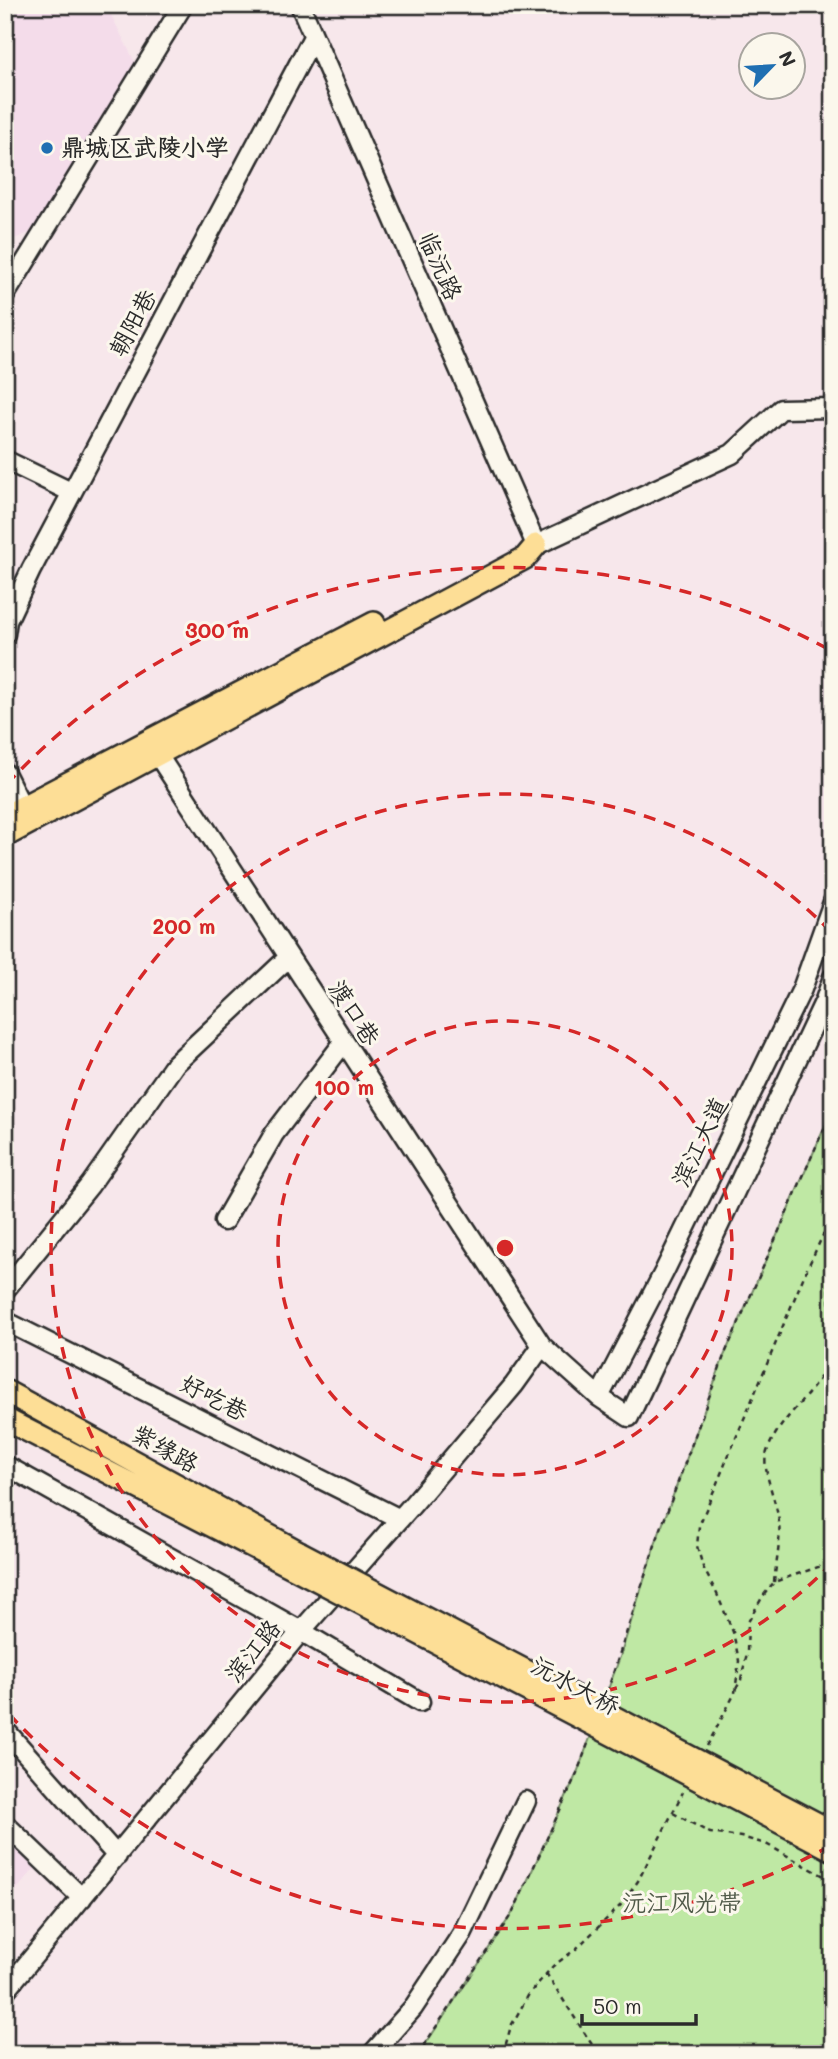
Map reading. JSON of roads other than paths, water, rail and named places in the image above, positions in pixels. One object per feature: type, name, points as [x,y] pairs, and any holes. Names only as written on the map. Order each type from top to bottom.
[{"type":"main road","points":[[5,836],[19,815],[153,748],[519,547],[536,545]]},
{"type":"main road","name":"紫缘路","points":[[5,1391],[296,1560]]},
{"type":"main road","name":"紫缘路","points":[[5,1419],[296,1560]]},
{"type":"main road","name":"沅水大桥","points":[[296,1560],[833,1832]]},
{"type":"main road","name":"沅水大桥","points":[[296,1560],[833,1850]]},
{"type":"street","points":[[5,295],[183,5]]},
{"type":"street","name":"临沅路","points":[[300,5],[536,545]]},
{"type":"street","name":"朝阳巷","points":[[5,634],[7,621],[71,492],[313,37]]},
{"type":"street","points":[[536,545],[732,454],[781,409],[833,408]]},
{"type":"street","points":[[5,460],[71,492]]},
{"type":"street","name":"渡口巷","points":[[153,748],[542,1346],[599,1397],[629,1417],[825,1000],[833,977]]},
{"type":"street","points":[[5,773],[19,815]]},
{"type":"street","name":"滨江大道","points":[[599,1397],[664,1272],[802,989],[833,902]]},
{"type":"street","points":[[5,1290],[90,1185],[175,1064],[289,957]]},
{"type":"street","points":[[224,1221],[274,1134],[344,1042]]},
{"type":"street","name":"好吃巷","points":[[5,1321],[400,1519]]},
{"type":"street","name":"滨江路","points":[[5,1991],[301,1631],[514,1385],[542,1346]]},
{"type":"street","points":[[5,1465],[301,1631],[420,1702]]},
{"type":"street","points":[[5,1730],[117,1856]]},
{"type":"street","points":[[372,2054],[413,2008],[462,1934],[526,1801]]},
{"type":"street","points":[[5,1824],[82,1898]]},
{"type":"place","name":"鼎城区武陵小学","points":[[47,148]]},
{"type":"park label","name":"沅江风光带","points":[[682,1903]]}]
